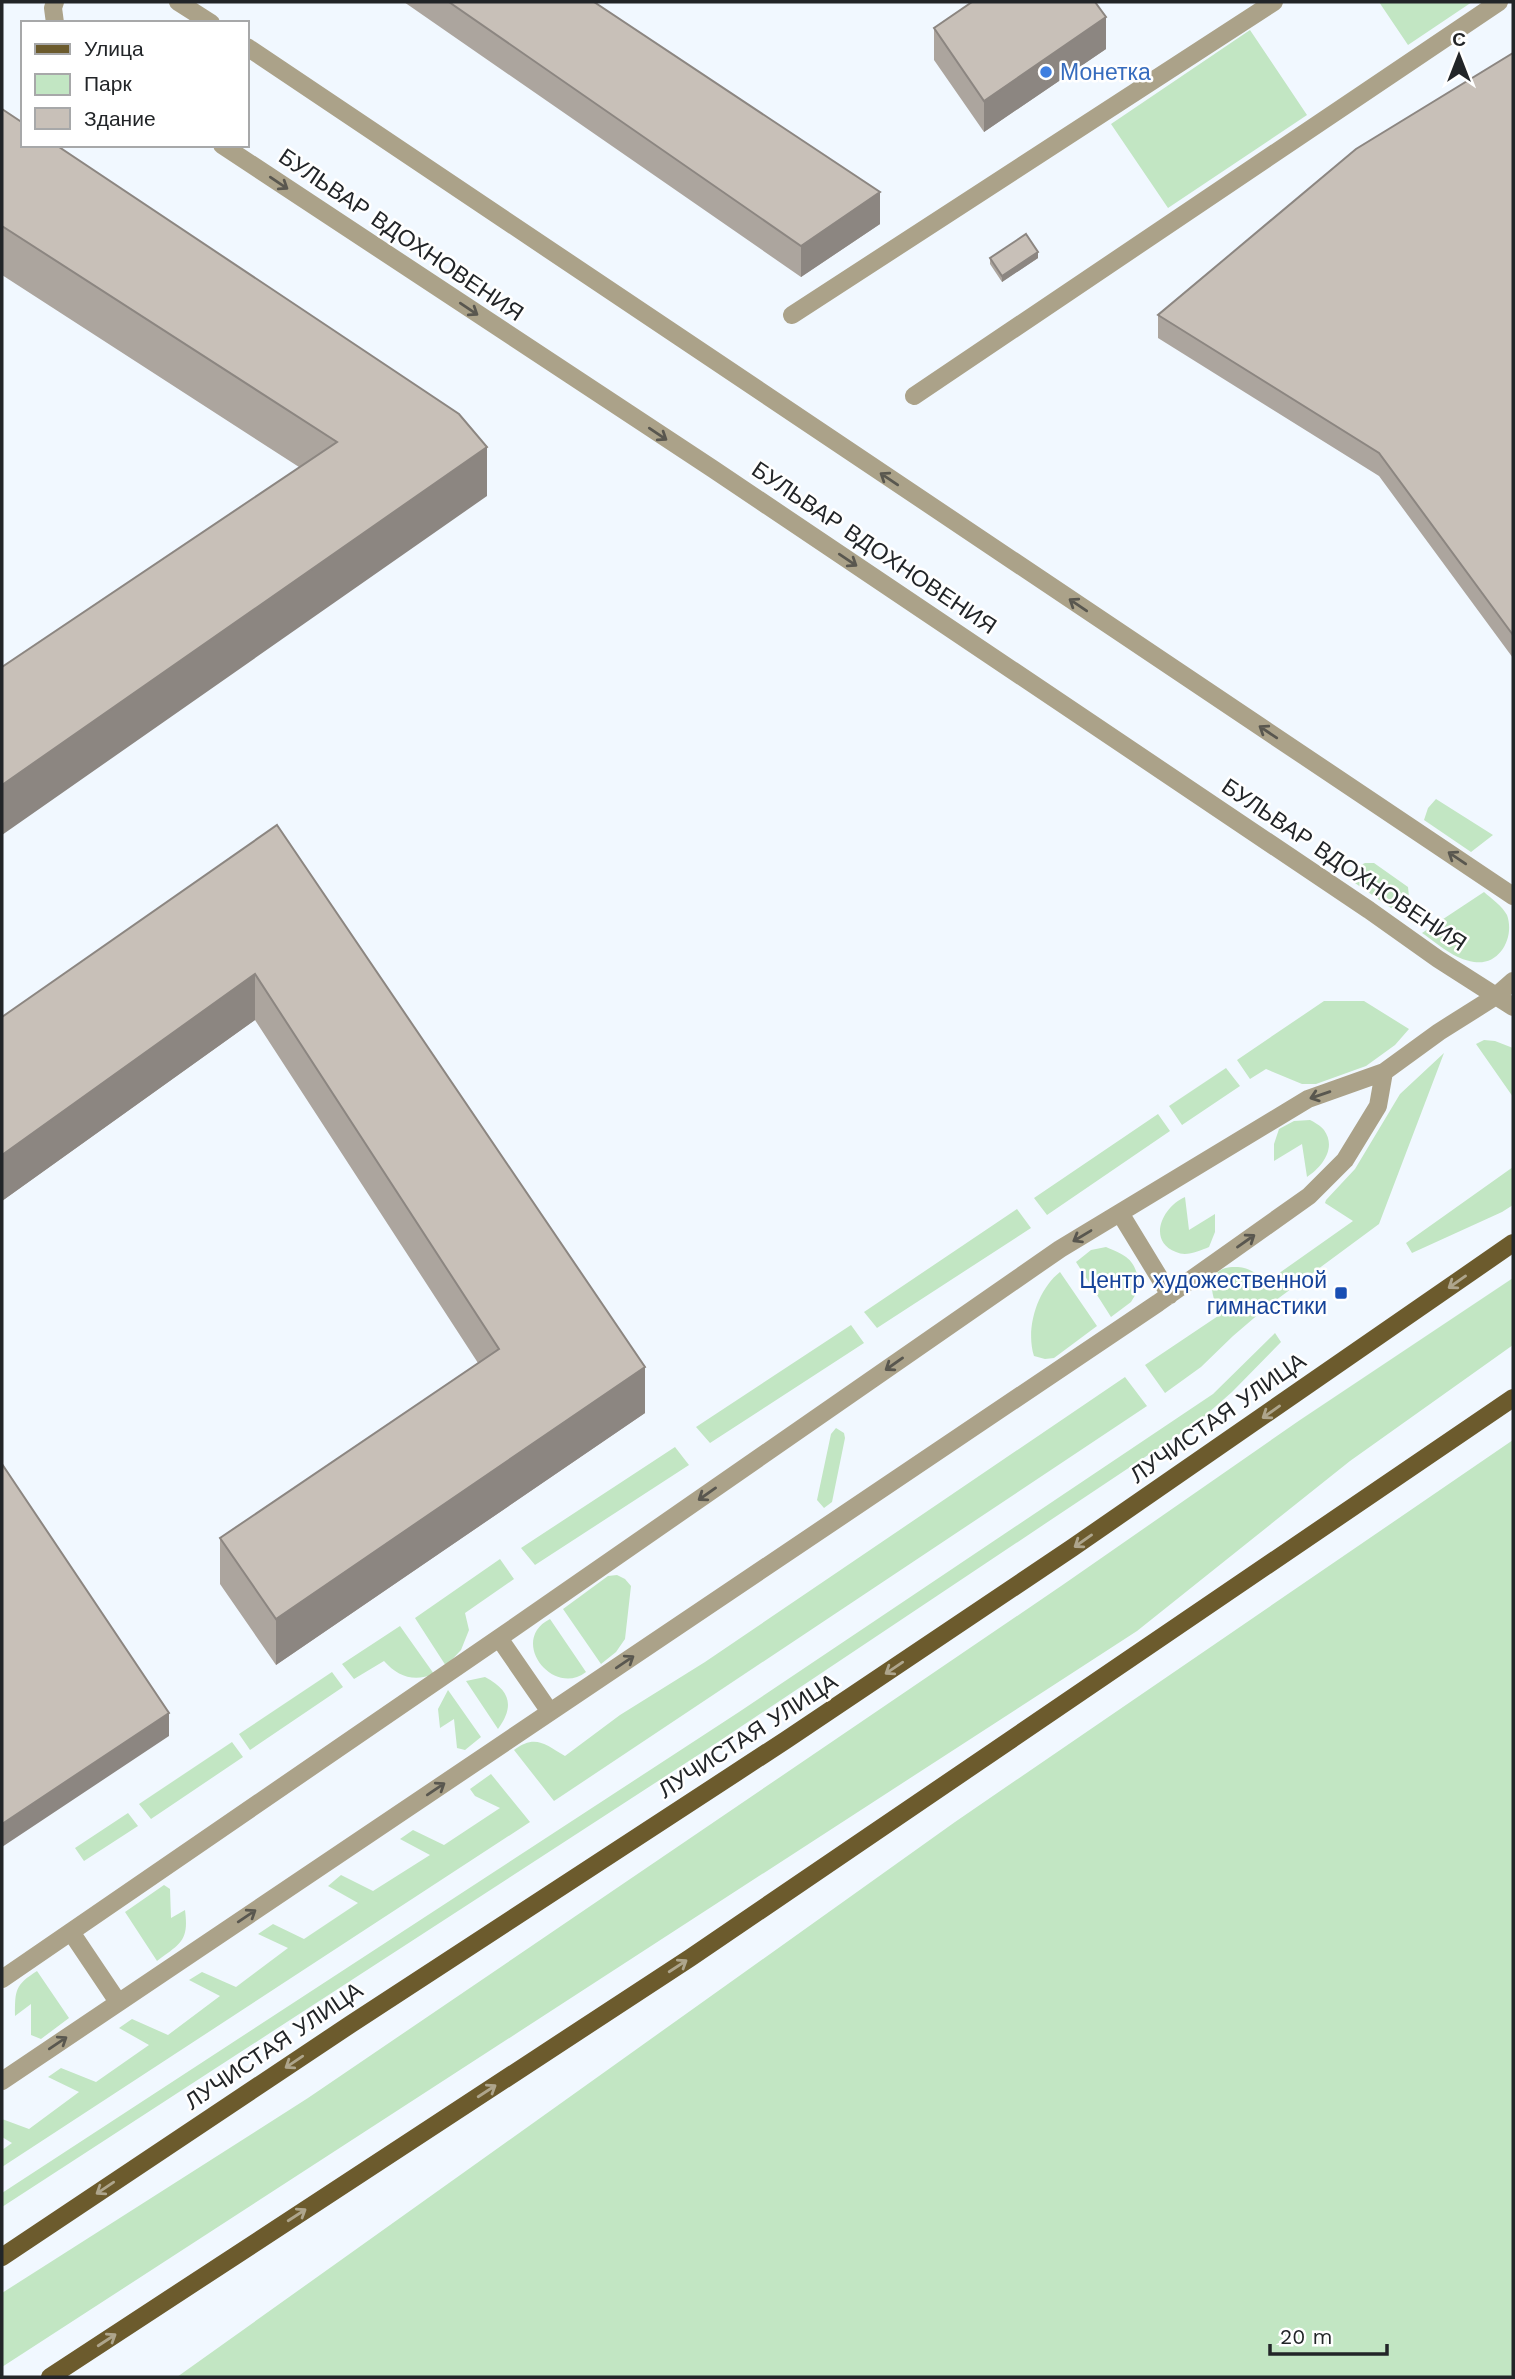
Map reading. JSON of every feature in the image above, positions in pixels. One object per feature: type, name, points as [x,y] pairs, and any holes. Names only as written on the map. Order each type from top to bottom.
[{"type":"main road","name":"ЛУЧИСТАЯ УЛИЦА","points":[[2,2257],[1084,1541],[1513,1243]]},
{"type":"main road","points":[[50,2377],[690,1958],[1513,1398]]},
{"type":"street","points":[[55,2],[55,21]]},
{"type":"street","points":[[178,2],[208,21]]},
{"type":"street","points":[[792,314],[1274,2]]},
{"type":"street","points":[[914,396],[1499,2]]},
{"type":"street","points":[[248,48],[1513,896]]},
{"type":"street","name":"БУЛЬВАР ВДОХНОВЕНИЯ","points":[[225,147],[736,484],[1513,1007]]},
{"type":"street","points":[[2,1979],[1060,1249],[1308,1099],[1384,1072],[1439,1032],[1496,996],[1513,981]]},
{"type":"street","points":[[2,2081],[1171,1295],[1309,1196],[1345,1160],[1378,1106],[1384,1072]]},
{"type":"street","points":[[1120,1213],[1171,1295]]},
{"type":"street","points":[[499,1638],[550,1712]]},
{"type":"street","points":[[71,1933],[118,2002]]},
{"type":"green space","points":[[1379,2],[1472,2],[1408,45]]},
{"type":"green space","points":[[1250,30],[1307,115],[1168,208],[1111,124]]},
{"type":"green space","points":[[1436,799],[1493,835],[1471,852],[1424,820],[1428,808]]},
{"type":"green space","points":[[1365,863],[1374,863],[1408,887],[1409,897],[1391,908],[1342,874]]},
{"type":"green space","points":[[1484,892],[1505,912],[1509,923],[1507,941],[1498,955],[1483,962],[1460,958],[1422,933]]},
{"type":"green space","points":[[1324,1001],[1364,1001],[1409,1029],[1395,1045],[1366,1066],[1316,1084],[1302,1084],[1266,1069],[1250,1079],[1237,1060]]},
{"type":"green space","points":[[1484,1040],[1513,1048],[1513,1097],[1476,1044]]},
{"type":"green space","points":[[1444,1053],[1379,1224],[1268,1306],[1201,1367],[1165,1393],[1145,1365],[1221,1314],[1212,1290],[1212,1283],[1219,1271],[1242,1267],[1268,1281],[1353,1221],[1325,1203],[1326,1200],[1355,1169],[1400,1094]]},
{"type":"green space","points":[[1226,1068],[1240,1086],[1182,1125],[1169,1106]]},
{"type":"green space","points":[[1158,1114],[1170,1131],[1047,1215],[1034,1198]]},
{"type":"green space","points":[[1310,1120],[1324,1130],[1329,1144],[1326,1156],[1318,1168],[1307,1177],[1302,1144],[1274,1161],[1274,1144],[1279,1129],[1294,1121]]},
{"type":"green space","points":[[1513,1167],[1513,1205],[1412,1253],[1406,1243]]},
{"type":"green space","points":[[1185,1197],[1189,1230],[1215,1214],[1215,1232],[1209,1247],[1184,1254],[1167,1247],[1160,1232],[1164,1216]]},
{"type":"green space","points":[[1017,1209],[1031,1228],[877,1328],[864,1312]]},
{"type":"green space","points":[[1106,1247],[1130,1261],[1140,1287],[1131,1302],[1111,1317],[1076,1262],[1091,1250]]},
{"type":"green space","points":[[1060,1272],[1097,1326],[1054,1358],[1045,1359],[1034,1356],[1032,1322],[1045,1288]]},
{"type":"green space","points":[[1513,1278],[1513,1345],[1350,1461],[1137,1631],[2,2367],[2,2293],[308,2098],[1064,1584],[1300,1420]]},
{"type":"green space","points":[[851,1325],[864,1343],[710,1443],[696,1427]]},
{"type":"green space","points":[[1275,1333],[1281,1342],[1199,1421],[712,1746],[2,2207],[2,2193],[739,1712],[1213,1394]]},
{"type":"green space","points":[[1125,1377],[1147,1406],[554,1801],[514,1750],[528,1742],[540,1742],[565,1756],[620,1715],[705,1662]]},
{"type":"green space","points":[[836,1428],[844,1433],[845,1438],[832,1502],[824,1508],[817,1500],[831,1434]]},
{"type":"green space","points":[[1513,1440],[1513,2377],[177,2377],[955,1822]]},
{"type":"green space","points":[[675,1447],[689,1465],[535,1565],[521,1548]]},
{"type":"green space","points":[[500,1559],[514,1579],[465,1613],[469,1630],[461,1650],[446,1666],[415,1618]]},
{"type":"green space","points":[[617,1575],[631,1586],[625,1639],[616,1652],[601,1664],[563,1609],[608,1576]]},
{"type":"green space","points":[[550,1619],[586,1672],[573,1678],[561,1678],[540,1663],[534,1652],[533,1640],[538,1628]]},
{"type":"green space","points":[[400,1626],[434,1674],[413,1678],[395,1671],[384,1661],[354,1679],[342,1664]]},
{"type":"green space","points":[[332,1672],[343,1687],[250,1750],[239,1734]]},
{"type":"green space","points":[[485,1677],[500,1687],[507,1699],[507,1713],[498,1729],[466,1681]]},
{"type":"green space","points":[[448,1690],[481,1737],[465,1750],[457,1748],[454,1719],[440,1728],[438,1709]]},
{"type":"green space","points":[[232,1742],[243,1757],[151,1819],[139,1804]]},
{"type":"green space","points":[[491,1774],[530,1822],[2,2167],[2,2150],[12,2143],[2,2137],[2,2119],[29,2129],[79,2092],[48,2077],[61,2068],[96,2082],[149,2045],[119,2028],[132,2019],[168,2035],[220,1996],[189,1980],[202,1972],[236,1987],[288,1948],[258,1934],[273,1924],[304,1939],[358,1903],[328,1886],[341,1875],[373,1891],[430,1855],[400,1839],[413,1830],[444,1845],[500,1808],[475,1796],[470,1789]]},
{"type":"green space","points":[[128,1813],[138,1826],[84,1861],[75,1848]]},
{"type":"green space","points":[[164,1885],[170,1889],[171,1918],[185,1910],[186,1929],[182,1940],[157,1961],[125,1912]]},
{"type":"green space","points":[[37,1971],[69,2018],[41,2039],[31,2035],[31,2004],[15,2016],[18,1989],[24,1980]]},
{"type":"building","points":[[449,2],[594,2],[880,192],[801,246]]},
{"type":"building","points":[[972,2],[1095,2],[1106,17],[984,101],[934,28]]},
{"type":"building","points":[[1513,53],[1513,635],[1379,453],[1158,315],[1356,149]]},
{"type":"building","points":[[2,109],[21,122],[21,147],[59,147],[459,414],[487,447],[2,785],[2,667],[337,442],[2,226]]},
{"type":"building","points":[[1026,234],[1038,252],[1002,276],[990,258]]},
{"type":"building","points":[[277,825],[645,1367],[276,1619],[220,1538],[499,1349],[255,974],[2,1155],[2,1017]]},
{"type":"building","points":[[2,1464],[169,1713],[2,1824]]},
{"type":"place","name":"Монетка","points":[[1046,72]]},
{"type":"place","name":"Центр художественной гимнастики","points":[[1341,1293]]}]
